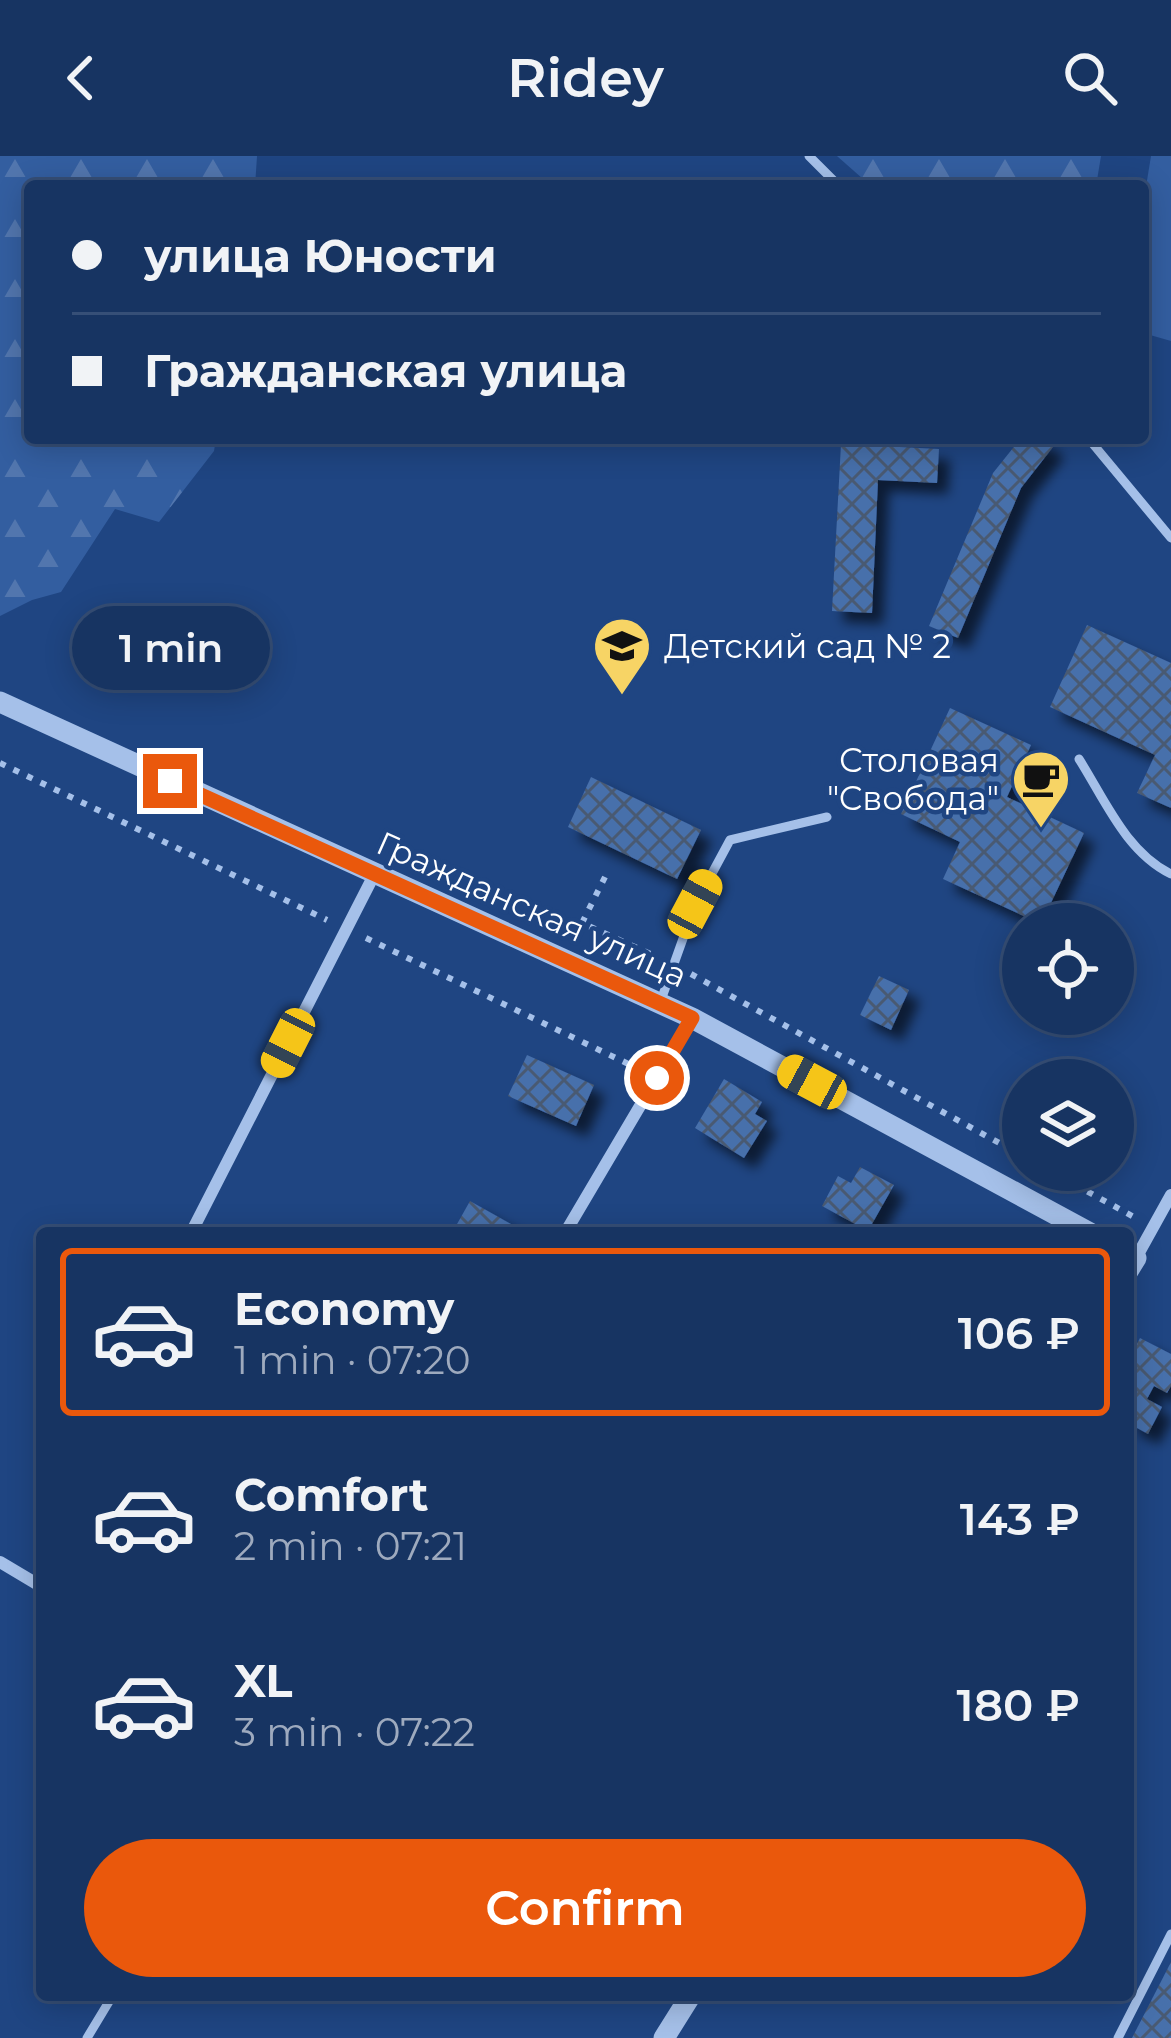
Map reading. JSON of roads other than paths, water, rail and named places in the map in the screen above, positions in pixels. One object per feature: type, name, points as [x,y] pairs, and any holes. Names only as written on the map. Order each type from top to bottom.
[{"type":"street","name":"Гражданская улица","points":[[2,709],[661,1003],[1079,1227]]},
{"type":"street","points":[[194,1227],[374,875]]},
{"type":"street","points":[[569,1227],[692,1018]]},
{"type":"street","points":[[1134,1256],[1171,1195]]},
{"type":"street","points":[[0,1562],[36,1583]]},
{"type":"street","points":[[664,2038],[687,2001]]},
{"type":"lane","points":[[809,156],[833,180]]},
{"type":"lane","points":[[1093,444],[1171,538]]},
{"type":"lane","points":[[1079,759],[1133,846],[1150,864],[1171,874]]},
{"type":"lane","points":[[661,1003],[695,904],[730,840],[827,818]]},
{"type":"lane","points":[[1118,2038],[1171,1934]]},
{"type":"lane","points":[[87,2038],[109,2001]]},
{"type":"place","name":"Детский сад № 2","points":[[622,697]]},
{"type":"place","name":"Столовая \"Свобода\"","points":[[1041,830]]}]
